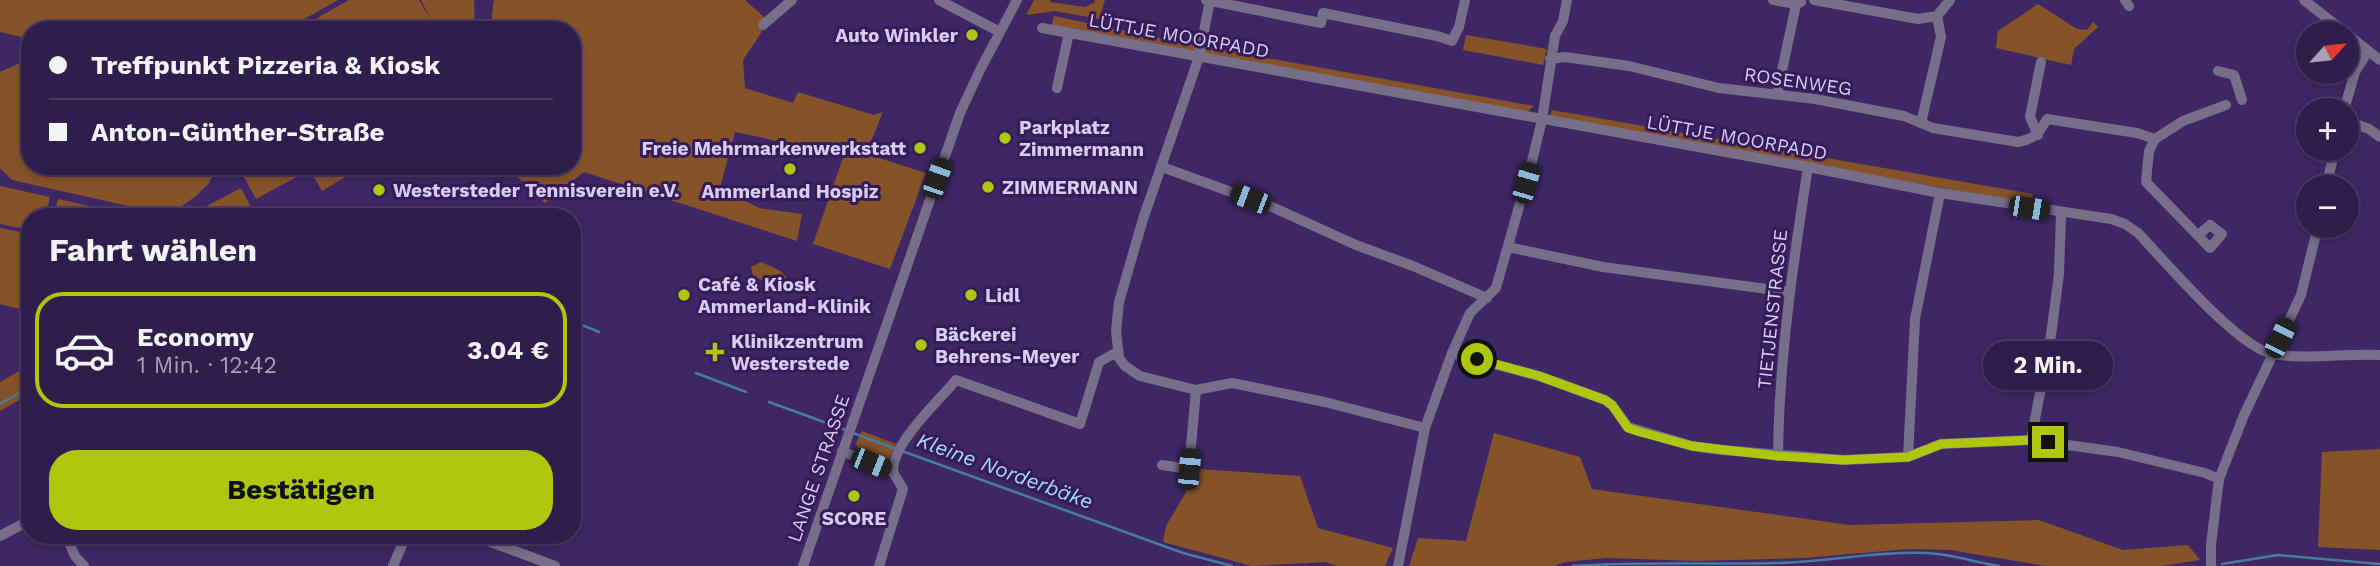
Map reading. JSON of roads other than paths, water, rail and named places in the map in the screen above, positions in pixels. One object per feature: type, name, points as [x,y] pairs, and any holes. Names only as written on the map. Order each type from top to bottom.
[{"type":"street","points":[[763,25],[793,0]]},
{"type":"street","points":[[939,0],[1001,30]]},
{"type":"street","name":"LANGE STRASSE","points":[[803,566],[960,113],[1017,0]]},
{"type":"street","points":[[1425,428],[1325,402],[1232,383],[1196,390],[1140,376],[1125,366],[1117,352],[1116,331],[1119,302],[1143,219],[1199,57],[1209,0],[1321,23],[1323,13],[1452,41],[1459,27],[1465,0]]},
{"type":"street","points":[[1398,566],[1425,428],[1452,353],[1470,313],[1496,289],[1542,120],[1555,36],[1563,21],[1567,0]]},
{"type":"street","points":[[1773,0],[1809,0]]},
{"type":"street","points":[[1814,0],[1918,19],[1937,16],[1950,0]]},
{"type":"street","points":[[2304,0],[2330,21]]},
{"type":"street","points":[[1777,94],[1797,2]]},
{"type":"street","points":[[1921,123],[1941,37],[1937,16]]},
{"type":"street","name":"LÜTTJE MOORPADD","points":[[1042,28],[1940,193],[2125,223],[2138,233],[2218,316],[2247,340],[2272,354]]},
{"type":"street","points":[[1057,88],[1069,33]]},
{"type":"street","points":[[2359,44],[2380,60]]},
{"type":"street","points":[[2347,98],[2355,72],[2368,51]]},
{"type":"street","name":"ROSENWEG","points":[[1550,60],[1565,57],[1616,64],[1719,88],[1777,94],[1904,116],[1933,128],[2018,142],[2038,135],[2048,118],[2137,133],[2155,139]]},
{"type":"street","points":[[2038,135],[2030,117],[2040,62]]},
{"type":"street","points":[[2218,71],[2234,75],[2242,100]]},
{"type":"street","points":[[2198,236],[2146,182],[2149,151],[2155,139],[2182,121],[2226,105]]},
{"type":"street","points":[[2359,125],[2380,137]]},
{"type":"street","points":[[1162,167],[1269,206],[1356,245],[1488,298]]},
{"type":"street","name":"TIETJENSTRASSE","points":[[1778,456],[1780,382],[1789,292],[1808,167]]},
{"type":"street","points":[[1908,457],[1915,319],[1940,193]]},
{"type":"street","points":[[2031,440],[2051,335],[2059,274],[2061,213]]},
{"type":"street","points":[[2211,560],[2219,479],[2244,415],[2301,295],[2315,238]]},
{"type":"street","points":[[1508,247],[1602,267],[1789,292]]},
{"type":"street","points":[[1075,435],[1099,362],[1117,352]]},
{"type":"street","points":[[1452,353],[1539,376],[1605,400],[1612,405],[1628,428],[1692,446],[1844,460],[1908,457],[1941,444],[2031,440],[2118,452],[2205,473],[2219,479]]},
{"type":"street","points":[[2272,354],[2380,355]]},
{"type":"street","points":[[879,566],[902,489],[893,472],[893,463],[905,442],[956,380],[1080,424]]},
{"type":"street","points":[[1162,465],[1189,469],[1196,390]]},
{"type":"street","points":[[843,448],[893,472]]},
{"type":"street","points":[[0,536],[21,525]]},
{"type":"street","points":[[70,544],[84,566]]},
{"type":"street","points":[[393,566],[403,544]]},
{"type":"street","points":[[496,544],[555,566]]},
{"type":"waterway","name":"Kleine Norderbäke","points":[[581,325],[599,332]]},
{"type":"waterway","name":"Kleine Norderbäke","points":[[696,373],[746,392]]},
{"type":"waterway","name":"Kleine Norderbäke","points":[[0,404],[21,392]]},
{"type":"waterway","name":"Kleine Norderbäke","points":[[769,402],[846,430]]},
{"type":"waterway","name":"Kleine Norderbäke","points":[[853,433],[896,449]]},
{"type":"waterway","name":"Kleine Norderbäke","points":[[902,451],[1183,553],[1232,566]]},
{"type":"waterway","name":"Kleine Norderbäke","points":[[1573,566],[1776,563],[1907,553],[1945,555],[1999,566]]},
{"type":"waterway","name":"Kleine Norderbäke","points":[[2222,564],[2278,555],[2380,564]]},
{"type":"place","name":"Auto Winkler","points":[[972,35]]},
{"type":"place","name":"Parkplatz Zimmermann","points":[[1005,138]]},
{"type":"place","name":"Freie Mehrmarkenwerkstatt","points":[[920,148]]},
{"type":"place","name":"Ammerland Hospiz","points":[[790,169]]},
{"type":"place","name":"ZIMMERMANN","points":[[988,187]]},
{"type":"place","name":"Westersteder Tennisverein e.V.","points":[[379,190]]},
{"type":"place","name":"Café & Kiosk Ammerland-Klinik","points":[[684,295]]},
{"type":"place","name":"Lidl","points":[[971,295]]},
{"type":"place","name":"Bäckerei Behrens-Meyer","points":[[921,345]]},
{"type":"place","name":"Klinikzentrum Westerstede","points":[[715,352]]},
{"type":"place","name":"SCORE","points":[[854,496]]}]
